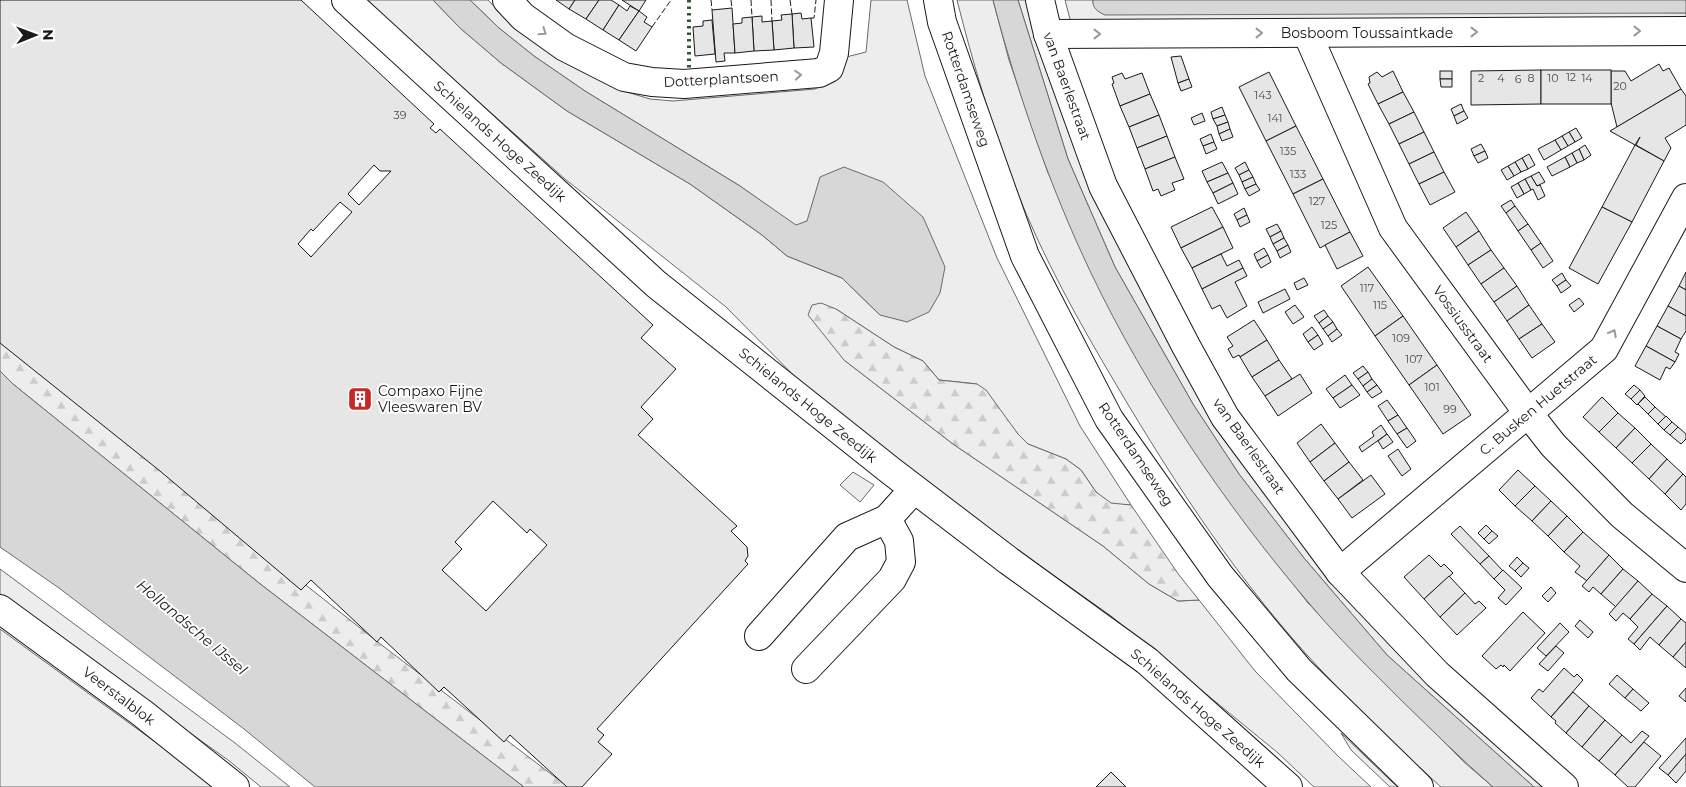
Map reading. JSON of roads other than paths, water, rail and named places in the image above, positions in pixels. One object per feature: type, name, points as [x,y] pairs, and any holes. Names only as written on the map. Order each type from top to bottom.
[{"type":"street","name":"Schielands Hoge Zeedijk","points":[[346,0],[656,284],[914,489],[1009,561],[1147,661],[1288,787]]},
{"type":"street","name":"Dotterplantsoen","points":[[507,0],[523,17],[565,47],[624,77],[652,82],[684,84],[819,73],[829,68],[834,53],[839,0]]},
{"type":"street","name":"Rotterdamseweg","points":[[938,0],[942,22],[1025,256],[1110,419],[1220,576],[1299,670],[1419,787]]},
{"type":"street","name":"van Baerlestraat","points":[[1040,0],[1048,34],[1103,186],[1190,354],[1225,417],[1340,572],[1437,674],[1564,787]]},
{"type":"street","name":"Bosboom Toussaintkade","points":[[1048,34],[1686,31]]},
{"type":"street","name":"Vossiusstraat","points":[[1307,33],[1393,228],[1553,445],[1622,515],[1686,568]]},
{"type":"street","name":"C. Busken Huetstraat","points":[[1340,572],[1604,349],[1686,198]]},
{"type":"street","points":[[759,636],[847,537],[887,519],[914,489]]},
{"type":"street","points":[[806,669],[892,579],[901,562],[898,541],[887,519]]},
{"type":"street","name":"Veerstalblok","points":[[0,609],[142,713],[235,787]]},
{"type":"water","points":[[433,0],[470,0],[499,28],[534,56],[585,91],[740,186],[796,225],[807,221],[820,177],[844,167],[883,182],[923,217],[945,267],[940,293],[929,312],[907,322],[880,315],[842,278],[787,256],[762,235],[690,184],[567,111],[501,63],[460,28]]},
{"type":"water","points":[[993,0],[1018,0],[1068,159],[1115,267],[1193,404],[1239,474],[1304,558],[1387,655],[1534,787],[1493,787],[1448,745],[1342,641],[1277,565],[1217,486],[1136,359],[1091,273],[1048,173],[1002,35]]},
{"type":"water","points":[[1093,0],[1686,0],[1686,13],[1105,15],[1096,9],[1093,5]]},
{"type":"water","name":"Hollandsche IJssel","points":[[0,371],[13,384],[259,583],[524,787],[315,787],[244,729],[59,588],[0,547]]},
{"type":"place","name":"Compaxo Fijne Vleeswaren BV","points":[[360,399]]}]
